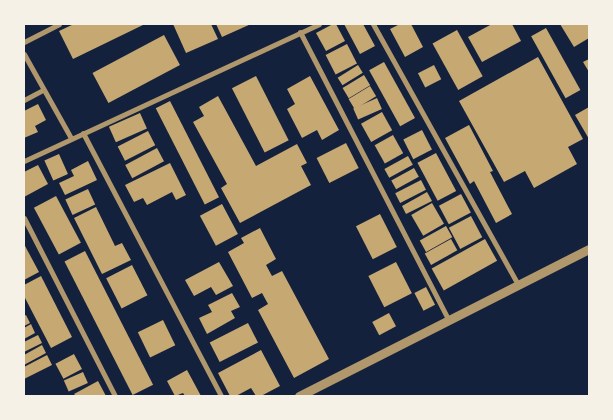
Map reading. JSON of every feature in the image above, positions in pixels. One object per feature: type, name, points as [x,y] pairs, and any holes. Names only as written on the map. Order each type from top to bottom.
[{"type":"street","points":[[24,42],[59,24]]},
{"type":"street","points":[[24,161],[319,24]]},
{"type":"street","points":[[373,24],[518,286]]},
{"type":"street","points":[[300,32],[450,321]]},
{"type":"street","points":[[24,54],[70,138]]},
{"type":"street","points":[[24,100],[44,90]]},
{"type":"street","points":[[83,133],[221,396]]},
{"type":"street","points":[[24,218],[115,396]]},
{"type":"street","points":[[299,396],[589,249]]},
{"type":"building","points":[[74,24],[145,24],[73,59],[59,31]]},
{"type":"building","points":[[173,24],[211,24],[218,39],[186,53]]},
{"type":"building","points":[[216,24],[251,24],[222,37]]},
{"type":"building","points":[[336,24],[345,41],[326,51],[316,33]]},
{"type":"building","points":[[344,24],[363,24],[375,46],[360,54]]},
{"type":"building","points":[[400,24],[411,24],[423,47],[405,57],[390,29]]},
{"type":"building","points":[[492,24],[512,24],[521,41],[482,62],[468,37]]},
{"type":"building","points":[[560,24],[589,24],[589,38],[574,47]]},
{"type":"building","points":[[546,28],[580,90],[566,98],[531,36]]},
{"type":"building","points":[[457,30],[483,76],[458,90],[433,44]]},
{"type":"building","points":[[164,35],[180,65],[108,103],[92,73]]},
{"type":"building","points":[[347,44],[357,64],[336,74],[326,55]]},
{"type":"building","points":[[538,57],[583,139],[568,147],[577,164],[534,188],[525,171],[504,182],[459,101]]},
{"type":"building","points":[[589,59],[589,72],[583,62]]},
{"type":"building","points":[[384,62],[415,118],[400,126],[369,70]]},
{"type":"building","points":[[358,65],[363,73],[342,85],[338,78]]},
{"type":"building","points":[[434,65],[441,79],[425,87],[418,73]]},
{"type":"building","points":[[364,75],[370,85],[349,98],[343,88]]},
{"type":"building","points":[[256,76],[289,140],[265,152],[232,88]]},
{"type":"building","points":[[310,76],[339,130],[322,140],[317,130],[302,138],[287,109],[295,104],[287,89]]},
{"type":"building","points":[[370,86],[376,96],[355,109],[349,99]]},
{"type":"building","points":[[218,96],[256,166],[297,144],[307,163],[301,166],[311,185],[240,223],[221,188],[227,184],[193,122],[204,116],[199,107]]},
{"type":"building","points":[[377,98],[382,109],[358,120],[353,109]]},
{"type":"building","points":[[170,101],[219,197],[205,204],[156,108]]},
{"type":"building","points":[[38,104],[46,120],[35,126],[38,132],[24,138],[24,111]]},
{"type":"building","points":[[589,107],[589,139],[575,115]]},
{"type":"building","points":[[382,112],[392,130],[371,142],[361,124]]},
{"type":"building","points":[[140,113],[147,129],[116,142],[109,127]]},
{"type":"building","points":[[469,125],[493,171],[490,172],[512,214],[496,223],[474,181],[470,184],[445,138]]},
{"type":"building","points":[[422,130],[432,150],[413,159],[403,140]]},
{"type":"building","points":[[148,131],[155,145],[125,161],[118,146]]},
{"type":"building","points":[[393,135],[403,153],[385,164],[375,145]]},
{"type":"building","points":[[346,143],[359,168],[329,183],[317,158]]},
{"type":"building","points":[[157,148],[164,161],[132,178],[125,165]]},
{"type":"building","points":[[436,153],[456,191],[438,201],[417,163]]},
{"type":"building","points":[[59,154],[68,174],[53,181],[44,161]]},
{"type":"building","points":[[408,156],[413,165],[389,178],[384,169]]},
{"type":"building","points":[[88,161],[97,180],[65,195],[59,183],[74,176],[71,170]]},
{"type":"building","points":[[170,163],[186,195],[176,200],[172,192],[147,205],[143,198],[134,202],[125,185]]},
{"type":"building","points":[[38,165],[48,184],[24,197],[24,172]]},
{"type":"building","points":[[414,168],[419,177],[396,189],[391,181]]},
{"type":"building","points":[[421,180],[426,190],[400,203],[395,193]]},
{"type":"building","points":[[88,189],[95,204],[73,215],[65,200]]},
{"type":"building","points":[[427,192],[432,201],[406,214],[402,206]]},
{"type":"building","points":[[461,194],[471,213],[449,224],[439,206]]},
{"type":"building","points":[[56,196],[81,243],[59,255],[34,208]]},
{"type":"building","points":[[432,203],[444,224],[423,236],[411,215]]},
{"type":"building","points":[[222,204],[238,234],[216,246],[200,216]]},
{"type":"building","points":[[96,207],[115,246],[122,243],[131,260],[102,274],[74,218]]},
{"type":"building","points":[[380,214],[397,247],[373,259],[356,226]]},
{"type":"building","points":[[471,216],[482,237],[460,249],[449,228]]},
{"type":"building","points":[[446,226],[452,237],[426,252],[420,241]]},
{"type":"building","points":[[260,228],[276,259],[266,265],[272,276],[282,271],[329,359],[294,378],[258,310],[268,304],[262,293],[252,298],[228,252],[244,243],[241,238]]},
{"type":"building","points":[[451,239],[457,250],[431,265],[425,254]]},
{"type":"building","points":[[485,239],[497,261],[444,290],[432,269]]},
{"type":"building","points":[[24,244],[39,272],[24,280]]},
{"type":"building","points":[[85,251],[153,385],[133,395],[65,261]]},
{"type":"building","points":[[219,262],[233,286],[216,295],[211,287],[194,296],[185,280]]},
{"type":"building","points":[[396,262],[412,293],[384,307],[368,276]]},
{"type":"building","points":[[132,265],[147,295],[122,308],[106,278]]},
{"type":"building","points":[[41,276],[72,337],[51,348],[24,296],[24,285]]},
{"type":"building","points":[[426,287],[435,305],[423,311],[414,293]]},
{"type":"building","points":[[232,293],[240,307],[231,311],[235,318],[207,334],[199,318],[212,312],[208,305]]},
{"type":"building","points":[[389,313],[396,326],[379,335],[372,322]]},
{"type":"building","points":[[26,315],[30,323],[24,326],[24,316]]},
{"type":"building","points":[[163,320],[175,345],[150,357],[138,332]]},
{"type":"building","points":[[248,323],[258,343],[220,362],[210,343]]},
{"type":"building","points":[[31,324],[35,333],[24,339],[24,328]]},
{"type":"building","points":[[38,335],[42,343],[24,352],[24,342]]},
{"type":"building","points":[[42,345],[46,353],[24,365],[24,355]]},
{"type":"building","points":[[261,350],[280,386],[261,396],[256,396],[251,388],[236,396],[230,396],[218,373]]},
{"type":"building","points":[[74,354],[82,369],[63,379],[55,364]]},
{"type":"building","points":[[47,355],[52,365],[24,379],[24,367]]},
{"type":"building","points":[[187,370],[201,396],[185,396],[183,393],[175,396],[167,381]]},
{"type":"building","points":[[83,372],[88,383],[69,392],[64,381]]},
{"type":"building","points":[[98,381],[106,396],[76,396],[74,394]]}]
